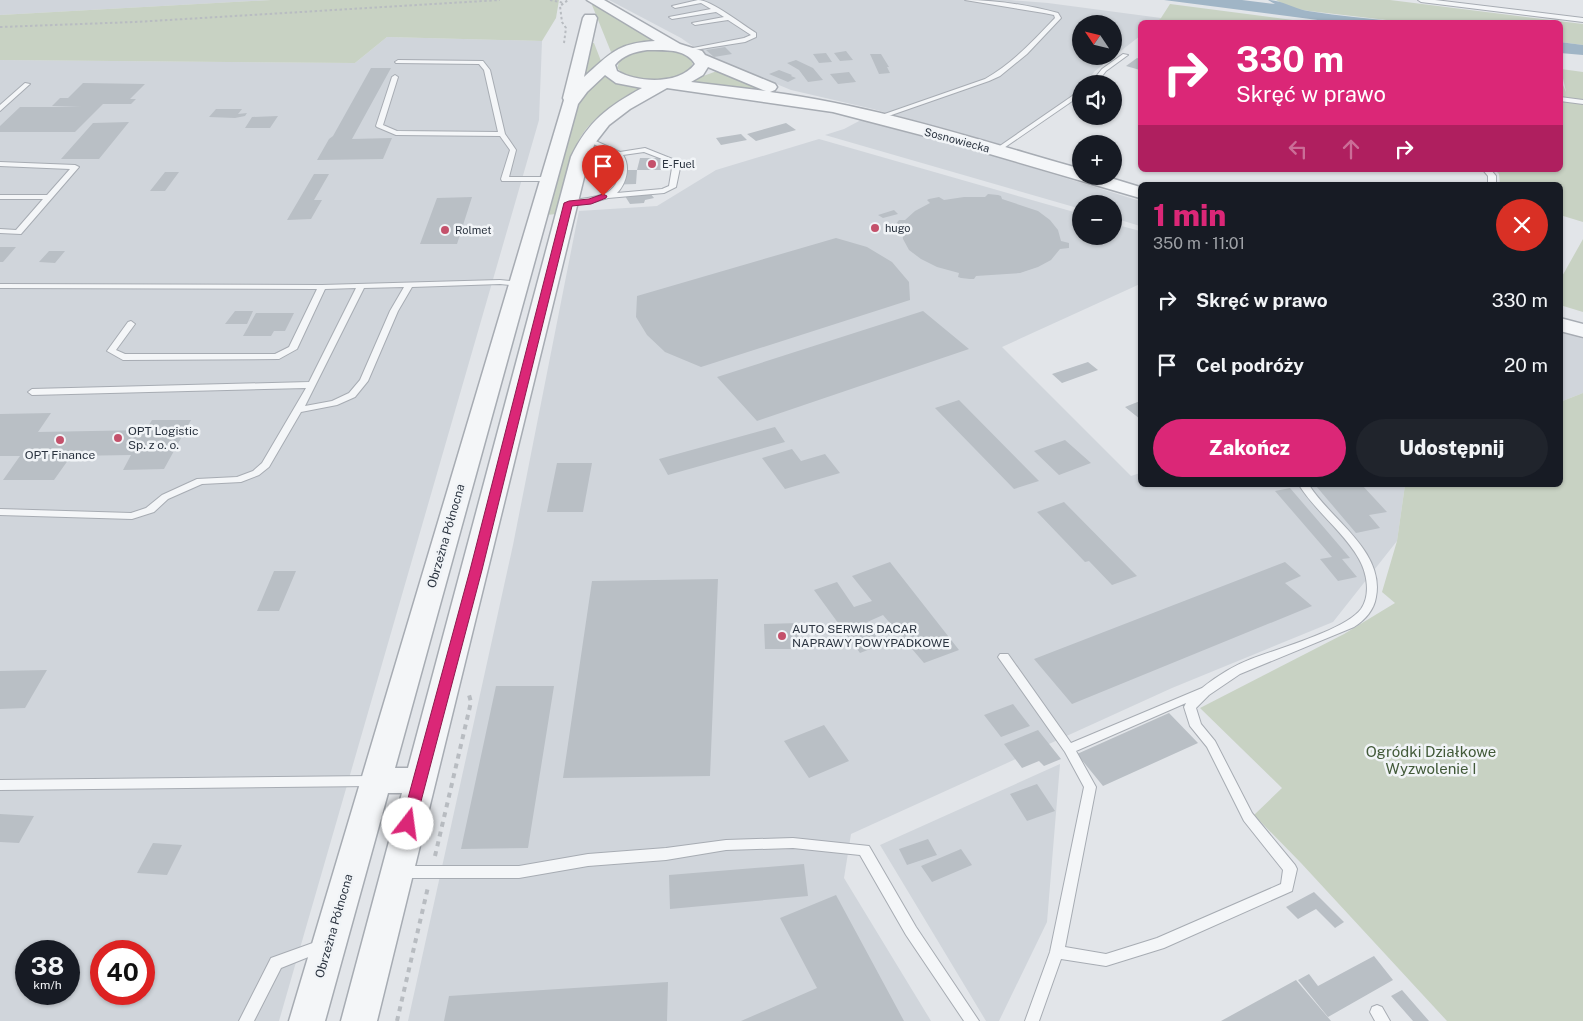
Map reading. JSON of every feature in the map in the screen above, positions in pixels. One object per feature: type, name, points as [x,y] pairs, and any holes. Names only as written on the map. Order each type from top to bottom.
[{"type":"street","name":"Sosnowiecka","points":[[586,0],[590,18],[605,52],[611,74],[620,79],[640,83],[664,83],[768,96],[831,107],[878,118],[1072,173]]},
{"type":"street","name":"Sosnowiecka","points":[[594,0],[689,52],[756,82],[831,107]]},
{"type":"street","points":[[570,104],[590,18]]},
{"type":"street","name":"Sosnowiecka","points":[[605,52],[638,47],[689,52],[703,64],[701,69],[687,78],[664,83]]},
{"type":"street","name":"Obrzeżna Północna","points":[[307,1021],[570,104],[605,52]]},
{"type":"street","points":[[359,1021],[580,158],[594,130],[612,113],[664,83]]},
{"type":"street","name":"Sosnowiecka","points":[[1113,185],[1138,192]]},
{"type":"street","points":[[518,284],[549,284]]},
{"type":"street","points":[[1563,325],[1583,331]]},
{"type":"street","points":[[376,781],[420,780]]},
{"type":"lane","points":[[878,118],[987,80],[1002,72],[1017,62],[1058,18],[1056,14],[1044,11],[968,0]]},
{"type":"lane","points":[[1420,0],[1583,20]]},
{"type":"lane","points":[[676,6],[702,1],[754,34],[753,37],[745,40],[689,52]]},
{"type":"lane","points":[[672,17],[717,10]]},
{"type":"lane","points":[[695,23],[730,18]]},
{"type":"lane","points":[[1100,75],[1125,55]]},
{"type":"lane","points":[[398,62],[481,62],[487,70],[502,134],[513,150],[505,179],[548,179]]},
{"type":"lane","points":[[395,78],[379,126],[396,133],[502,134]]},
{"type":"lane","points":[[0,109],[27,84]]},
{"type":"lane","points":[[996,151],[1072,98]]},
{"type":"lane","points":[[1563,99],[1583,102]]},
{"type":"lane","points":[[569,203],[591,201],[603,196],[619,187],[622,180],[623,160],[619,154],[588,139]]},
{"type":"lane","points":[[619,154],[645,150],[673,161],[676,168],[672,187],[652,195]]},
{"type":"lane","points":[[0,164],[75,167],[18,232],[0,231]]},
{"type":"lane","points":[[603,196],[664,191]]},
{"type":"lane","points":[[603,196],[612,201],[628,201]]},
{"type":"lane","points":[[0,197],[48,197]]},
{"type":"lane","points":[[0,286],[322,287],[500,282],[518,284]]},
{"type":"lane","points":[[297,410],[334,403],[352,395],[364,380],[394,311],[409,285]]},
{"type":"lane","points":[[0,512],[132,516],[150,510],[165,497],[200,480],[238,480],[256,472],[266,465],[312,385],[360,286]]},
{"type":"lane","points":[[131,324],[111,351],[116,355],[123,357],[276,357],[293,349],[322,287]]},
{"type":"lane","points":[[32,392],[312,385]]},
{"type":"lane","points":[[1057,952],[1106,960],[1159,944],[1287,887],[1290,869],[1248,816],[1211,744],[1196,726],[1190,707],[1204,691],[1223,676],[1340,629],[1362,616],[1371,604],[1369,569],[1354,544],[1306,487]]},
{"type":"lane","points":[[1004,657],[1069,749],[1090,787],[1057,952],[1032,1021]]},
{"type":"lane","points":[[1069,749],[1204,691]]},
{"type":"lane","points":[[0,785],[376,781]]},
{"type":"lane","points":[[396,872],[519,872],[588,860],[666,854],[726,845],[793,843],[864,850],[911,931],[972,1021]]},
{"type":"lane","points":[[246,1021],[276,963],[329,942]]},
{"type":"path","points":[[0,27],[169,20],[500,0]]},
{"type":"path","points":[[550,0],[564,3]]},
{"type":"shaded area","points":[[0,0],[271,0],[0,15]]},
{"type":"shaded area","points":[[609,0],[1010,0],[1048,3],[1161,18],[1158,20],[1138,20],[1138,38],[1122,50],[1122,15],[1072,15],[1072,65],[1103,65],[1092,75],[1072,75],[1072,96],[1000,145],[873,109],[791,90],[704,54],[681,38]]},
{"type":"shaded area","points":[[387,37],[542,41],[539,120],[279,1021],[0,1021],[0,60],[355,63]]},
{"type":"shaded area","points":[[861,120],[1004,159],[1072,180],[1072,185],[1088,185],[1121,195],[1072,195],[1072,206],[825,135],[844,129]]},
{"type":"shaded area","points":[[819,139],[1072,211],[1072,245],[1122,245],[1122,226],[1138,230],[1138,285],[1002,347],[1131,476],[1138,474],[1138,487],[1405,487],[1397,541],[1333,622],[1172,688],[851,834],[844,878],[931,1021],[408,1021],[513,545],[579,211],[657,206],[716,170]]},
{"type":"shaded area","points":[[1122,195],[1138,200],[1138,225],[1122,220]]},
{"type":"shaded area","points":[[1563,333],[1583,339],[1583,393],[1563,401]]},
{"type":"shaded area","points":[[1060,764],[1047,922],[999,1021],[986,1021],[880,845]]},
{"type":"green space","points":[[271,0],[559,0],[556,18],[542,41],[387,37],[355,63],[0,60],[0,15]]},
{"type":"green space","points":[[1276,0],[1390,0],[1551,20],[1387,20],[1291,8]]},
{"type":"green space","points":[[594,4],[657,39],[611,52],[592,5]]},
{"type":"green space","points":[[1170,4],[1293,20],[1158,20]]},
{"type":"green space","points":[[1563,22],[1583,24],[1583,45],[1563,42]]},
{"type":"green space","points":[[589,43],[594,43],[601,61],[583,77]]},
{"type":"green space","points":[[662,49],[679,52],[687,56],[693,62],[690,68],[677,76],[641,79],[631,77],[617,68],[623,57],[637,52]]},
{"type":"green space","points":[[1563,69],[1583,72],[1583,222],[1563,216],[1563,182],[1500,182],[1497,172],[1563,172],[1563,85],[1566,92]]},
{"type":"green space","points":[[717,71],[769,91],[684,83]]},
{"type":"green space","points":[[603,74],[613,80],[644,87],[608,109],[585,131],[572,156],[557,214],[546,215],[580,99]]},
{"type":"green space","points":[[1583,239],[1583,312],[1563,306],[1563,275]]},
{"type":"green space","name":"Ogródki Działkowe Wyzwolenie I","points":[[1583,393],[1583,1021],[1447,1021],[1254,815],[1282,788],[1200,708],[1344,634],[1395,603],[1382,592],[1397,541],[1405,487],[1563,487],[1563,401]]},
{"type":"water","points":[[1164,0],[1242,0],[1275,4],[1268,0],[1273,0],[1308,11],[1384,20],[1318,20]]},
{"type":"water","points":[[1563,42],[1583,45],[1583,55],[1563,53]]},
{"type":"building","points":[[725,47],[732,54],[714,57],[706,50]]},
{"type":"building","points":[[846,51],[853,60],[840,61],[834,53]]},
{"type":"building","points":[[826,53],[832,62],[819,63],[813,54]]},
{"type":"building","points":[[870,54],[881,54],[889,67],[887,67],[890,73],[879,74]]},
{"type":"building","points":[[1137,58],[1138,58],[1138,69],[1126,66]]},
{"type":"building","points":[[796,60],[813,68],[823,80],[808,82],[799,70],[787,63]]},
{"type":"building","points":[[371,68],[391,68],[352,139],[392,138],[383,159],[317,160],[329,139],[333,136]]},
{"type":"building","points":[[779,70],[796,78],[788,82],[769,74]]},
{"type":"building","points":[[849,72],[856,82],[838,84],[830,74]]},
{"type":"building","points":[[83,83],[145,84],[130,99],[136,99],[131,104],[103,104],[75,132],[0,132],[0,126],[20,107],[81,107],[52,106],[60,98],[68,98]]},
{"type":"building","points":[[216,109],[242,109],[238,114],[247,113],[245,116],[235,118],[209,117]]},
{"type":"building","points":[[278,116],[270,128],[245,128],[252,117]]},
{"type":"building","points":[[129,122],[99,159],[61,159],[93,123]]},
{"type":"building","points":[[786,123],[796,130],[756,141],[747,134]]},
{"type":"building","points":[[741,134],[747,140],[721,145],[716,138]]},
{"type":"building","name":"E-Fuel","points":[[640,158],[667,158],[664,170],[637,170]]},
{"type":"building","points":[[608,170],[637,170],[636,184],[604,185]]},
{"type":"building","points":[[165,172],[179,172],[165,191],[150,191]]},
{"type":"building","points":[[314,174],[329,174],[314,200],[322,200],[311,219],[287,220]]},
{"type":"building","points":[[650,193],[654,198],[645,200],[644,203],[630,204],[625,196]]},
{"type":"building","points":[[988,194],[1001,196],[1002,199],[1038,211],[1050,220],[1058,230],[1061,241],[1069,243],[1069,248],[1060,249],[1051,260],[1020,273],[976,276],[974,279],[961,278],[958,277],[959,273],[937,267],[909,250],[903,239],[902,228],[895,225],[899,220],[905,220],[915,211],[930,203],[927,200],[929,199],[939,197],[944,200],[964,197],[985,197]]},
{"type":"building","points":[[472,197],[457,244],[420,244],[437,198]]},
{"type":"building","points":[[894,210],[898,214],[883,218],[878,215]]},
{"type":"building","points":[[836,238],[867,247],[892,262],[909,282],[910,300],[701,367],[665,352],[647,335],[636,317],[637,296]]},
{"type":"building","points":[[0,247],[16,247],[3,262],[0,262]]},
{"type":"building","points":[[49,251],[65,251],[55,263],[39,262]]},
{"type":"building","points":[[235,311],[253,311],[247,324],[225,324]]},
{"type":"building","points":[[923,311],[969,349],[757,421],[717,377]]},
{"type":"building","points":[[256,313],[294,313],[285,331],[274,331],[271,336],[243,336]]},
{"type":"building","points":[[1088,362],[1098,370],[1062,383],[1052,374]]},
{"type":"building","points":[[959,400],[1039,481],[1014,489],[935,408]]},
{"type":"building","points":[[1138,402],[1138,417],[1125,407]]},
{"type":"building","points":[[51,413],[38,432],[146,430],[152,420],[191,420],[164,469],[123,470],[131,455],[71,456],[54,480],[3,480],[20,456],[0,456],[0,414]]},
{"type":"building","points":[[775,427],[785,442],[668,475],[659,459]]},
{"type":"building","points":[[1065,440],[1091,463],[1059,475],[1034,451]]},
{"type":"building","points":[[792,449],[801,461],[825,454],[840,473],[785,489],[762,458]]},
{"type":"building","points":[[557,463],[592,463],[583,512],[547,512]]},
{"type":"building","points":[[1317,487],[1364,487],[1387,512],[1369,515],[1380,528],[1356,533]]},
{"type":"building","points":[[1290,488],[1350,558],[1342,559],[1357,577],[1338,581],[1320,559],[1332,557],[1275,491]]},
{"type":"building","points":[[1064,502],[1137,576],[1112,585],[1089,561],[1085,562],[1037,512]]},
{"type":"building","points":[[890,562],[959,650],[924,663],[883,615],[865,623],[883,644],[860,653],[814,590],[837,582],[854,607],[872,601],[852,576]]},
{"type":"building","points":[[1285,562],[1301,576],[1285,583],[1312,606],[1072,704],[1034,659]]},
{"type":"building","points":[[274,571],[296,571],[279,611],[257,611]]},
{"type":"building","points":[[718,579],[710,776],[563,778],[592,581]]},
{"type":"building","name":"AUTO SERWIS DACAR NAPRAWY POWYPADKOWE","points":[[799,623],[799,649],[765,649],[764,624]]},
{"type":"building","points":[[47,670],[25,708],[0,709],[0,671]]},
{"type":"building","points":[[496,686],[554,686],[528,848],[461,849]]},
{"type":"building","points":[[1013,704],[1030,726],[1001,737],[984,715]]},
{"type":"building","points":[[1169,713],[1198,743],[1103,786],[1077,754]]},
{"type":"building","points":[[824,725],[849,761],[809,778],[784,741]]},
{"type":"building","points":[[1038,730],[1061,759],[1044,766],[1039,761],[1022,768],[1004,744]]},
{"type":"building","points":[[1037,784],[1055,811],[1027,821],[1010,794]]},
{"type":"building","points":[[0,814],[34,816],[19,843],[0,842]]},
{"type":"building","points":[[928,839],[937,855],[907,865],[899,849]]},
{"type":"building","points":[[153,843],[182,845],[167,875],[137,873]]},
{"type":"building","points":[[961,849],[972,865],[932,882],[921,866]]},
{"type":"building","points":[[804,864],[808,896],[670,909],[669,875]]},
{"type":"building","points":[[1314,892],[1344,922],[1335,928],[1316,909],[1298,919],[1286,907]]},
{"type":"building","points":[[836,895],[904,1021],[741,1021],[817,988],[780,918]]},
{"type":"building","points":[[1374,956],[1393,980],[1328,1017],[1298,980],[1309,974],[1318,986]]},
{"type":"building","points":[[1296,980],[1331,1021],[1221,1021]]},
{"type":"building","points":[[668,982],[667,1021],[444,1021],[449,996]]},
{"type":"building","points":[[1402,990],[1429,1021],[1413,1021],[1391,996]]},
{"type":"place","name":"E-Fuel","points":[[652,164]]},
{"type":"place","name":"hugo","points":[[875,228]]},
{"type":"place","name":"Rolmet","points":[[445,230]]},
{"type":"place","name":"OPT Logistic Sp. z o. o.","points":[[118,438]]},
{"type":"place","name":"OPT Finance","points":[[60,440]]},
{"type":"place","name":"AUTO SERWIS DACAR NAPRAWY POWYPADKOWE","points":[[782,636]]},
{"type":"route","points":[[408,824],[476,570],[569,203],[591,201],[603,196]]}]
